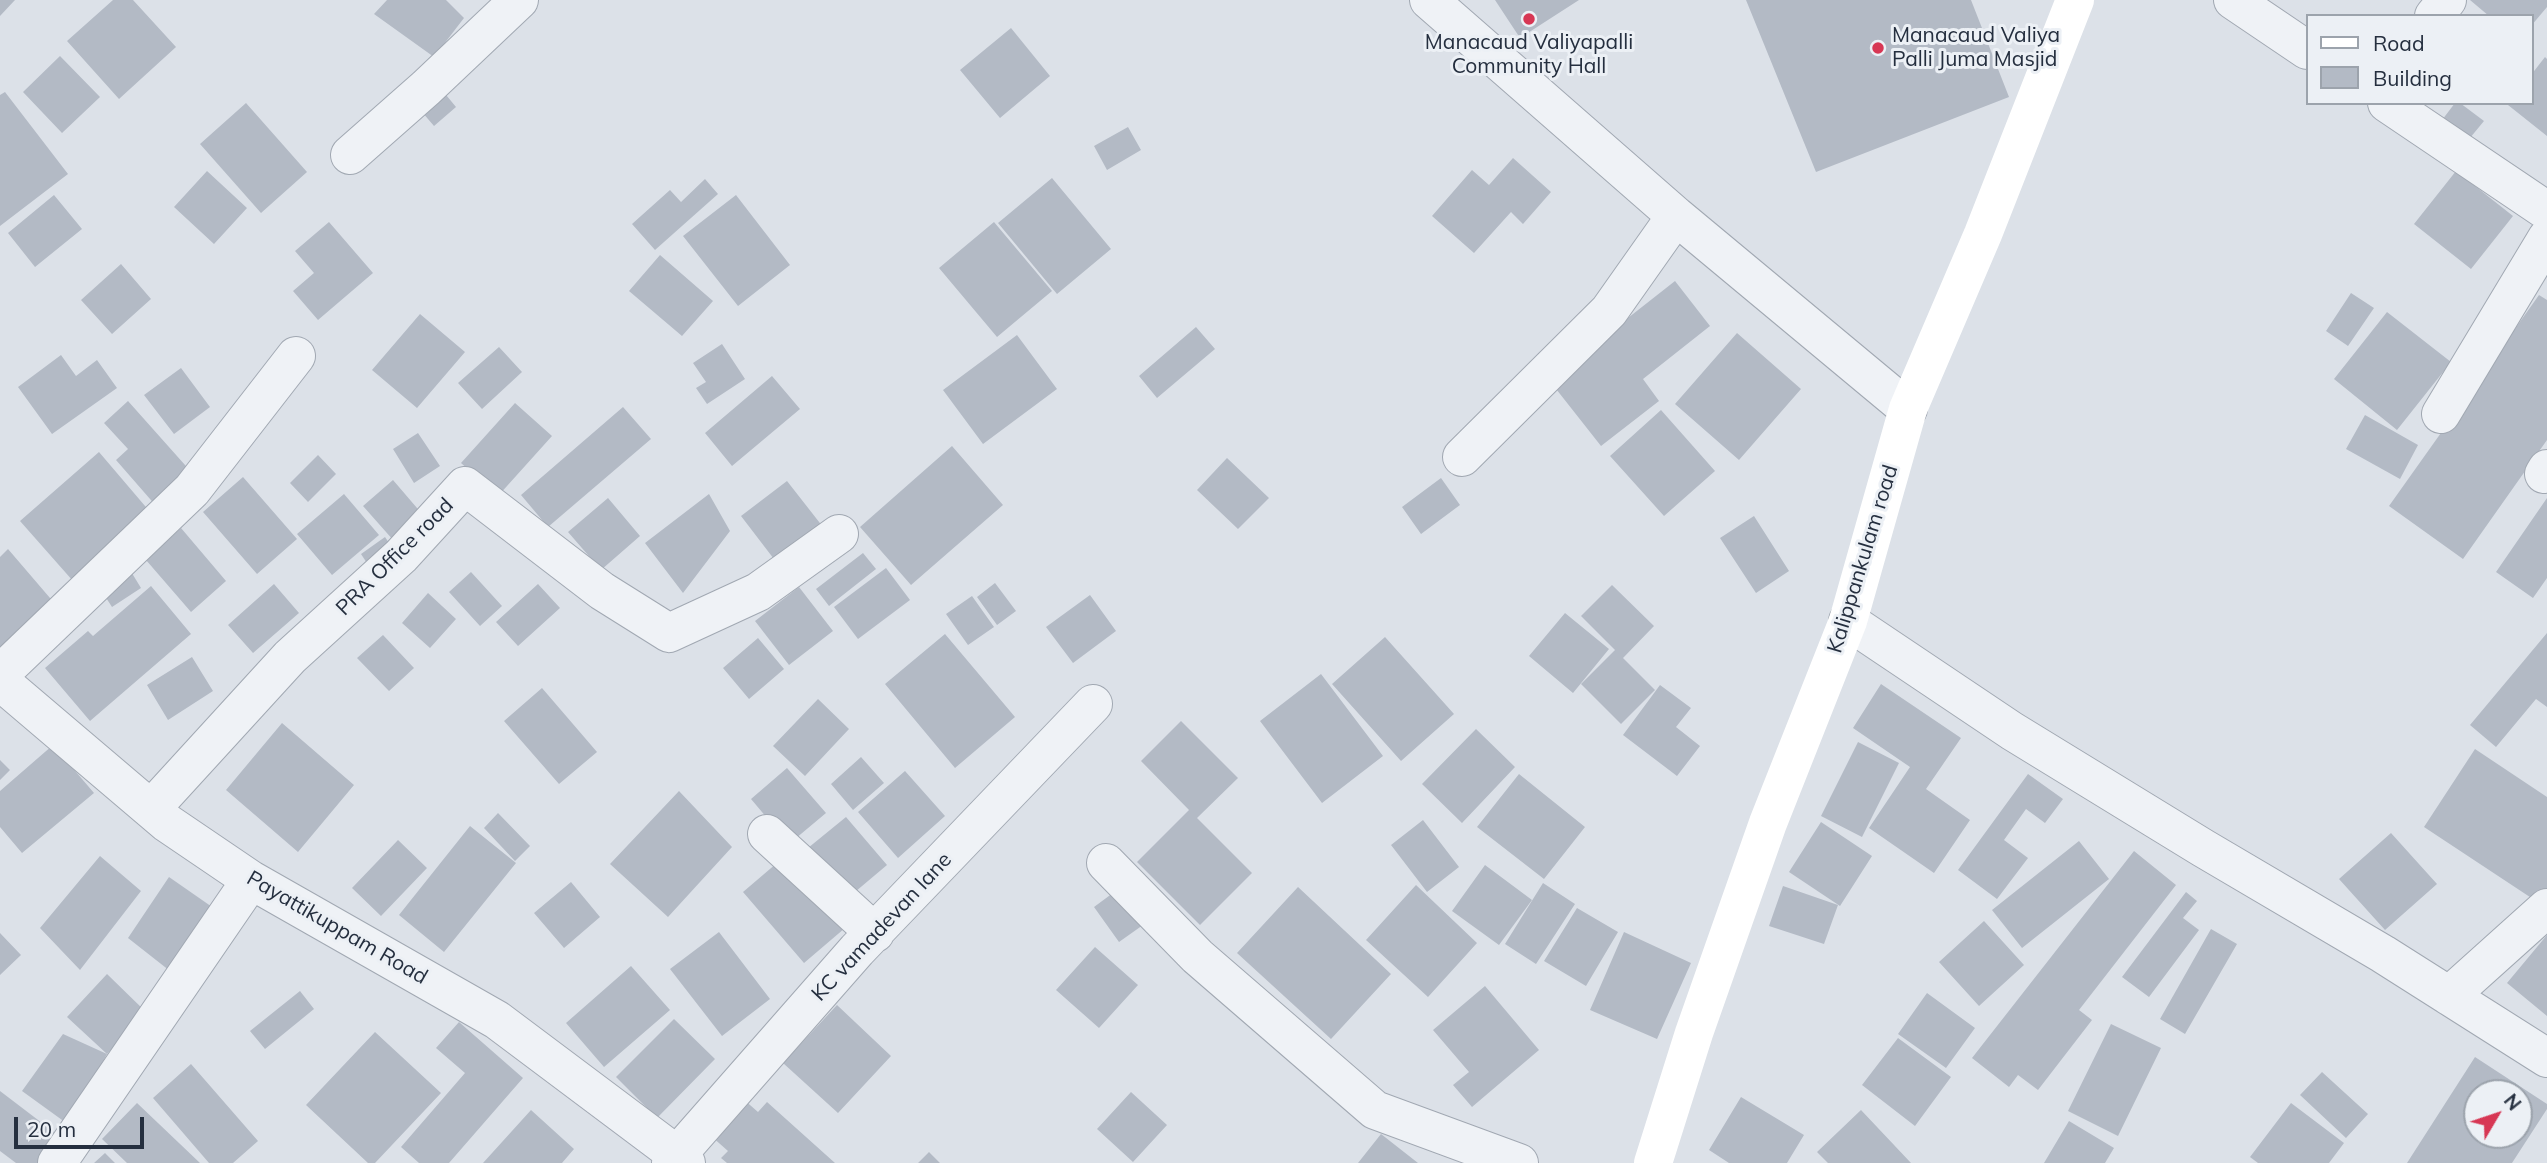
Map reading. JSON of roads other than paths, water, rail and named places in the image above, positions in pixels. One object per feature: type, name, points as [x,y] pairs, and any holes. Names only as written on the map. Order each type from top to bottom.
[{"type":"street","points":[[350,155],[519,0]]},
{"type":"street","points":[[1429,0],[1676,216],[1908,409]]},
{"type":"street","name":"Kalippankulam road","points":[[1653,1163],[1693,1033],[1768,822],[1848,621],[1908,409],[1983,234],[2075,0]]},
{"type":"street","points":[[2233,0],[2306,49]]},
{"type":"street","points":[[2436,14],[2447,0]]},
{"type":"street","points":[[2390,105],[2547,211]]},
{"type":"street","points":[[1462,457],[1609,311],[1676,216]]},
{"type":"street","points":[[2441,414],[2547,238]]},
{"type":"street","points":[[0,674],[192,490],[296,356]]},
{"type":"street","name":"PRA Office road","points":[[151,809],[290,657],[401,556],[464,486],[603,591],[669,633],[758,592],[839,534]]},
{"type":"street","points":[[1848,621],[2012,731],[2383,954],[2547,1058]]},
{"type":"street","name":"Payattikuppam Road","points":[[0,681],[151,809],[251,880],[497,1020],[678,1160]]},
{"type":"street","name":"KC vamadevan lane","points":[[678,1160],[857,950],[1093,705]]},
{"type":"street","points":[[766,834],[876,933]]},
{"type":"street","points":[[1106,863],[1197,956],[1375,1110],[1519,1163]]},
{"type":"street","points":[[57,1163],[251,880]]},
{"type":"street","points":[[2449,996],[2547,908]]},
{"type":"place","name":"Manacaud Valiyapalli Community Hall","points":[[1529,19]]},
{"type":"place","name":"Manacaud Valiya Palli Juma Masjid","points":[[1878,48]]}]
